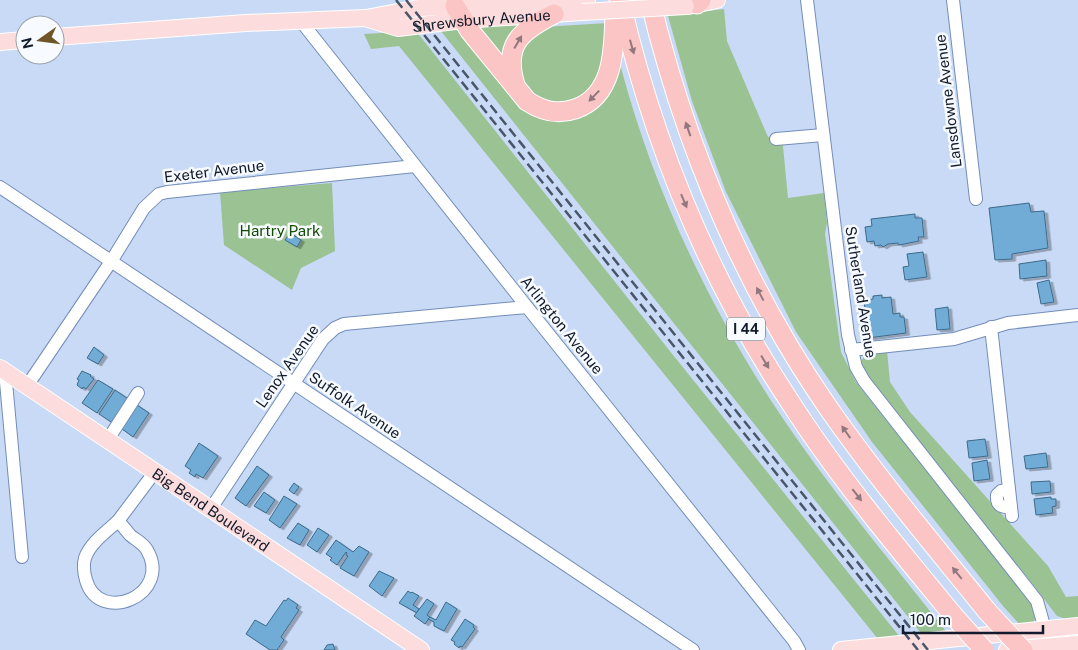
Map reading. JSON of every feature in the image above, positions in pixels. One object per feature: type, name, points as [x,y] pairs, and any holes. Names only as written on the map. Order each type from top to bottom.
[{"type":"highway","points":[[456,9],[470,31],[527,101],[537,108],[552,113],[567,112],[582,107],[596,96],[604,83],[611,66],[614,48],[615,0]]},
{"type":"highway","name":"I 44","points":[[620,0],[641,80],[674,177],[716,272],[764,362],[820,447],[883,529],[984,650]]},
{"type":"highway","name":"I 44","points":[[650,0],[673,86],[708,182],[732,238],[774,320],[801,365],[858,450],[987,611],[1022,650]]},
{"type":"highway","points":[[515,87],[510,71],[515,44],[523,32],[533,24],[554,14]]},
{"type":"main road","name":"Shrewsbury Avenue","points":[[366,18],[398,28],[456,9],[583,4],[694,4],[717,0]]},
{"type":"main road","name":"Shrewsbury Avenue","points":[[65,36],[300,20],[366,18],[422,4],[456,9],[554,14],[583,4]]},
{"type":"main road","points":[[0,42],[15,41]]},
{"type":"main road","name":"Big Bend Boulevard","points":[[2,370],[421,650]]},
{"type":"main road","points":[[841,650],[1078,626]]},
{"type":"main road","points":[[1007,650],[1078,644]]},
{"type":"street","name":"Sutherland Avenue","points":[[808,0],[823,135],[851,350],[856,368],[864,382],[1037,602],[1050,647]]},
{"type":"street","name":"Lansdowne Avenue","points":[[953,0],[976,199]]},
{"type":"street","name":"Arlington Avenue","points":[[300,20],[794,640],[799,650]]},
{"type":"street","points":[[776,139],[823,135]]},
{"type":"street","name":"Exeter Avenue","points":[[27,386],[112,260],[144,208],[159,194],[415,166]]},
{"type":"street","name":"Suffolk Avenue","points":[[0,187],[112,260],[693,650]]},
{"type":"street","name":"Lenox Avenue","points":[[210,510],[293,383],[323,339],[334,328],[344,324],[527,307]]},
{"type":"street","points":[[851,350],[954,339],[1008,323],[1078,315]]},
{"type":"street","points":[[992,327],[1009,490],[1001,491],[997,495],[997,500],[998,505],[1012,511]]},
{"type":"street","points":[[2,370],[22,557]]},
{"type":"street","points":[[107,441],[138,393]]},
{"type":"street","points":[[118,521],[144,546],[150,557],[152,574],[145,590],[133,599],[118,603],[107,602],[92,592],[87,583],[84,564],[85,557],[92,545],[118,521],[154,473]]},
{"type":"green space","points":[[724,9],[727,41],[768,137],[782,136],[788,198],[824,193],[827,223],[825,234],[841,352],[856,382],[1034,606],[1036,614],[1034,622],[1020,625],[1003,606],[872,442],[796,332],[726,192],[692,101],[668,16]]},
{"type":"green space","points":[[527,23],[506,63],[473,27]]},
{"type":"green space","points":[[608,23],[610,44],[596,87],[572,104],[545,104],[524,88],[517,49],[542,27]]},
{"type":"green space","points":[[463,28],[559,118],[620,64],[646,149],[679,231],[698,272],[740,350],[806,452],[949,635],[924,637],[440,30]]},
{"type":"green space","points":[[416,31],[900,637],[878,639],[399,46],[371,49],[364,34]]},
{"type":"green space","name":"Hartry Park","points":[[332,183],[335,251],[301,268],[292,290],[224,245],[220,192]]},
{"type":"green space","points":[[887,351],[890,382],[910,412],[1048,566],[1066,597],[1078,596],[1078,617],[1066,619],[1057,616],[887,404],[861,366],[865,354]]},
{"type":"building","points":[[1029,203],[1031,212],[1044,211],[1048,248],[1012,254],[1012,259],[995,260],[989,208]]},
{"type":"building","points":[[915,214],[915,218],[922,218],[924,237],[918,237],[919,241],[899,245],[898,243],[888,244],[883,247],[881,245],[875,246],[874,241],[867,242],[865,227],[872,226],[871,219]]},
{"type":"building","points":[[290,233],[301,240],[297,247],[285,240]]},
{"type":"building","points":[[923,252],[927,277],[905,280],[903,267],[909,266],[907,254]]},
{"type":"building","points":[[1046,260],[1047,276],[1020,279],[1019,264]]},
{"type":"building","points":[[1049,280],[1054,302],[1041,304],[1037,283]]},
{"type":"building","points":[[882,295],[882,298],[891,297],[893,314],[900,313],[900,317],[904,317],[906,333],[868,338],[864,300]]},
{"type":"building","points":[[948,307],[950,329],[937,330],[935,309]]},
{"type":"building","points":[[94,347],[104,355],[98,364],[87,358]]},
{"type":"building","points":[[82,371],[91,375],[94,379],[86,389],[83,387],[82,389],[77,385],[79,380],[77,379]]},
{"type":"building","points":[[98,380],[113,389],[97,413],[82,403]]},
{"type":"building","points":[[115,390],[130,400],[114,424],[99,414]]},
{"type":"building","points":[[134,403],[149,413],[133,437],[118,426]]},
{"type":"building","points":[[985,439],[988,456],[969,458],[967,441]]},
{"type":"building","points":[[199,443],[218,456],[203,478],[196,474],[195,477],[189,473],[191,470],[185,466]]},
{"type":"building","points":[[1046,453],[1048,467],[1026,469],[1024,456]]},
{"type":"building","points":[[987,460],[990,479],[974,481],[972,463]]},
{"type":"building","points":[[257,466],[269,475],[246,506],[235,498]]},
{"type":"building","points":[[1050,481],[1051,492],[1032,494],[1031,482]]},
{"type":"building","points":[[294,483],[299,487],[294,494],[289,490]]},
{"type":"building","points":[[264,492],[275,500],[266,513],[254,506]]},
{"type":"building","points":[[284,496],[297,504],[280,528],[269,520]]},
{"type":"building","points":[[1051,497],[1051,499],[1056,499],[1056,506],[1052,507],[1053,513],[1036,515],[1034,499]]},
{"type":"building","points":[[298,523],[309,530],[300,545],[287,538]]},
{"type":"building","points":[[318,528],[329,535],[317,552],[307,545]]},
{"type":"building","points":[[336,540],[353,552],[359,546],[369,552],[354,576],[340,568],[348,556],[346,552],[337,565],[326,554]]},
{"type":"building","points":[[379,571],[394,578],[382,596],[369,586]]},
{"type":"building","points":[[408,591],[419,596],[413,605],[419,609],[417,613],[399,603]]},
{"type":"building","points":[[288,598],[298,605],[296,608],[299,610],[281,637],[284,640],[277,650],[270,650],[246,634],[255,620],[266,626],[284,600],[286,601]]},
{"type":"building","points":[[427,599],[434,604],[427,615],[430,617],[425,624],[414,616]]},
{"type":"building","points":[[446,602],[457,609],[444,631],[434,626],[434,622],[428,619],[430,617],[436,620]]},
{"type":"building","points":[[465,619],[474,625],[475,629],[462,647],[460,646],[459,648],[451,640]]},
{"type":"building","points":[[333,644],[335,650],[324,650],[327,645]]},
{"type":"railway","points":[[396,0],[918,650]]},
{"type":"railway","points":[[406,0],[928,650]]}]
